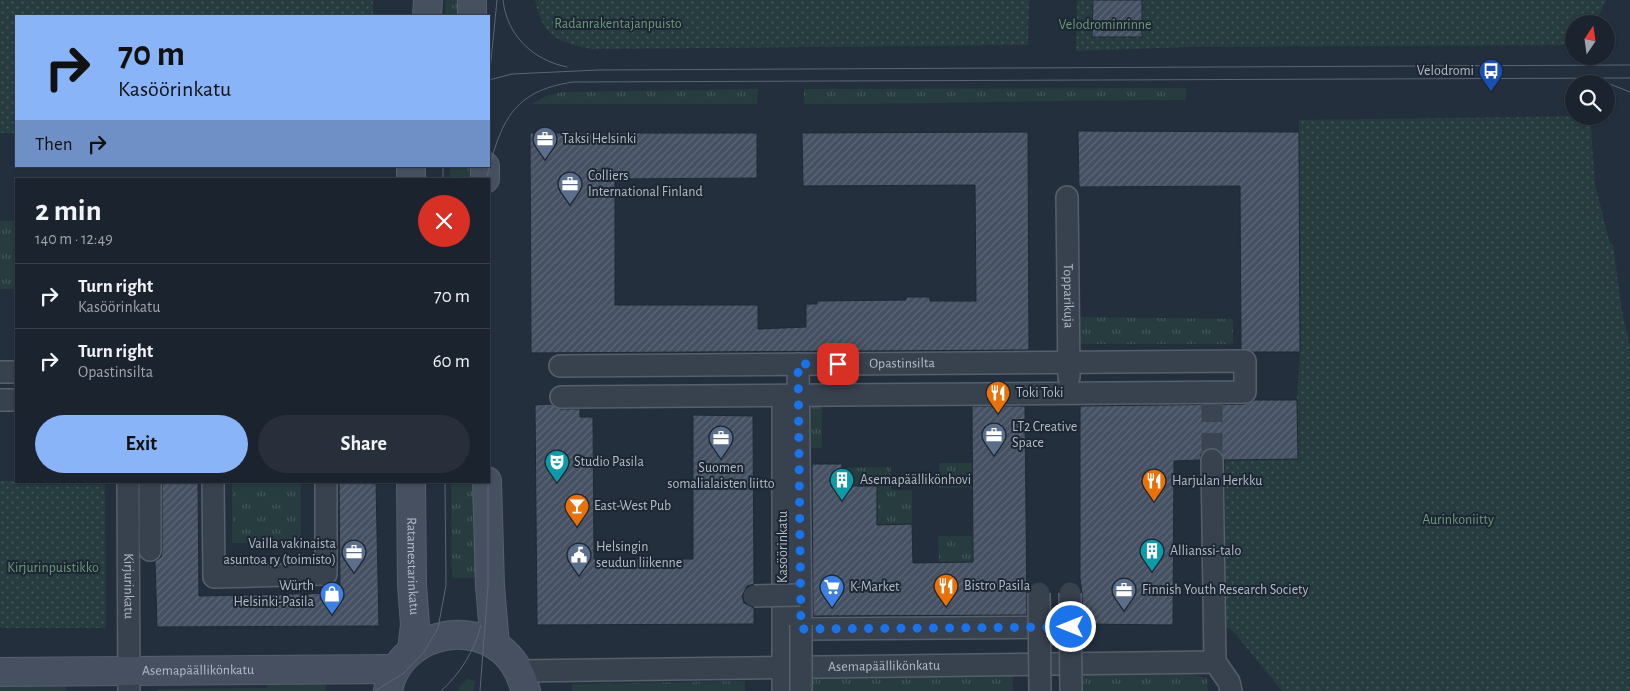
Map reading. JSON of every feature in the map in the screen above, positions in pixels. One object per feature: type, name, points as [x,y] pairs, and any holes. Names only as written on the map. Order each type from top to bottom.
[{"type":"street","points":[[427,15],[428,0]]},
{"type":"street","points":[[472,0],[472,15]]},
{"type":"street","name":"Topparikuja","points":[[1067,197],[1077,393]]},
{"type":"street","name":"Opastinsilta","points":[[560,398],[607,380],[731,365],[798,364],[1245,361],[1245,392],[1212,396],[1077,393],[793,400],[731,396],[705,405],[607,380],[569,372]]},
{"type":"street","points":[[1037,362],[1037,394]]},
{"type":"street","name":"Kasöörinkatu","points":[[783,691],[793,400],[798,364]]},
{"type":"street","points":[[731,365],[731,396]]},
{"type":"street","points":[[0,372],[15,372]]},
{"type":"street","points":[[0,400],[15,400]]},
{"type":"street","name":"Kasöörinkatu","points":[[793,400],[801,629],[801,691]]},
{"type":"street","points":[[1212,460],[1215,662],[1229,682],[1231,691]]},
{"type":"street","name":"Kirjurinkatu","points":[[128,483],[129,681]]},
{"type":"street","name":"Kirjurinkatu","points":[[150,483],[150,550]]},
{"type":"street","points":[[213,483],[214,577],[326,574],[326,483]]},
{"type":"street","name":"Ratamestarinkatu","points":[[398,670],[415,626],[412,585],[411,483]]},
{"type":"street","points":[[487,483],[490,586],[495,645]]},
{"type":"street","points":[[1039,593],[1040,691]]},
{"type":"street","points":[[1070,593],[1071,691]]},
{"type":"street","points":[[754,596],[800,596]]},
{"type":"street","points":[[801,629],[1071,627]]},
{"type":"street","points":[[398,670],[441,636],[458,635],[478,638],[495,645],[508,656],[523,681]]},
{"type":"street","name":"Asemapäällikönkatu","points":[[523,681],[783,668],[1215,662]]},
{"type":"street","name":"Asemapäällikönkatu","points":[[0,672],[129,681],[398,670]]},
{"type":"green space","points":[[0,0],[373,0],[373,15],[15,15],[15,133],[0,133]]},
{"type":"green space","points":[[445,0],[461,0],[461,15],[445,15]]},
{"type":"green space","name":"Radanrakentajanpuisto","points":[[535,0],[1029,0],[1028,45],[592,49],[569,44],[553,36],[542,22]]},
{"type":"green space","name":"Velodrominrinne","points":[[1077,0],[1606,0],[1599,15],[1565,15],[1565,45],[1187,47],[1076,51]]},
{"type":"green space","points":[[1186,88],[1186,100],[804,104],[804,89]]},
{"type":"green space","points":[[758,89],[757,104],[532,104],[546,96],[563,92]]},
{"type":"green space","name":"Aurinkoniitty","points":[[1565,116],[1565,125],[1591,125],[1595,185],[1610,243],[1613,245],[1622,311],[1630,346],[1630,691],[1282,691],[1233,631],[1225,625],[1225,460],[1298,459],[1297,400],[1300,352],[1299,120]]},
{"type":"green space","points":[[450,167],[475,167],[475,178],[450,178]]},
{"type":"green space","points":[[0,221],[15,221],[15,289],[0,289]]},
{"type":"green space","points":[[1080,317],[1233,319],[1233,344],[1080,344]]},
{"type":"green space","points":[[806,402],[822,402],[822,448],[806,448]]},
{"type":"green space","points":[[939,463],[972,463],[972,487],[939,488]]},
{"type":"green space","points":[[891,467],[891,490],[912,490],[912,524],[877,525],[877,486],[842,486],[842,468]]},
{"type":"green space","name":"Kirjurinpuistikko","points":[[0,481],[15,481],[15,483],[105,483],[106,628],[0,628]]},
{"type":"green space","points":[[232,483],[301,483],[301,543],[232,543]]},
{"type":"green space","points":[[451,483],[477,483],[478,578],[452,578]]},
{"type":"green space","points":[[938,536],[973,536],[973,562],[939,562]]},
{"type":"green space","points":[[1083,673],[1192,673],[1207,679],[1208,691],[1083,691]]},
{"type":"green space","points":[[1013,674],[1013,691],[812,691],[812,676]]},
{"type":"green space","points":[[327,675],[326,691],[157,691],[157,689],[267,688],[268,682]]},
{"type":"green space","points":[[0,678],[66,678],[66,691],[0,691]]},
{"type":"green space","points":[[467,679],[475,681],[474,691],[456,691]]},
{"type":"green space","points":[[745,681],[745,691],[572,691],[572,684]]},
{"type":"building","points":[[1093,0],[1142,0],[1142,37],[1092,37]]},
{"type":"building","points":[[1078,131],[1299,132],[1300,352],[1253,352],[1241,349],[1240,186],[1079,187]]},
{"type":"building","points":[[1028,132],[1029,350],[531,353],[530,133],[757,133],[757,178],[615,179],[615,305],[758,305],[758,329],[806,327],[806,304],[817,304],[817,301],[906,300],[906,297],[930,297],[930,301],[976,301],[975,185],[803,186],[802,133]]},
{"type":"building","points":[[1254,400],[1297,400],[1298,459],[1224,460],[1218,449],[1211,448],[1201,454],[1200,460],[1174,461],[1173,625],[1083,624],[1080,579],[1080,406],[1245,404]]},
{"type":"building","points":[[551,404],[561,409],[580,409],[580,417],[593,417],[594,559],[693,559],[693,415],[753,416],[754,584],[747,586],[742,596],[744,603],[754,608],[754,624],[537,625],[535,405]]},
{"type":"building","name":"Asemapäällikönhovi","points":[[972,406],[1025,406],[1027,615],[813,616],[812,464],[842,464],[841,486],[877,486],[877,525],[912,524],[913,563],[973,562]]},
{"type":"building","points":[[162,483],[198,483],[199,596],[340,593],[339,483],[376,483],[379,626],[157,627],[155,561],[161,557]]},
{"type":"tunnel","points":[[1212,401],[1212,460]]},
{"type":"tram line","points":[[490,71],[497,0]]},
{"type":"tram line","points":[[503,0],[510,25],[524,44],[543,59],[567,67]]},
{"type":"tram line","points":[[490,80],[512,74],[598,70],[1630,65]]},
{"type":"tram line","points":[[490,165],[504,125],[512,112],[523,101],[552,86],[573,82],[1630,78]]},
{"type":"tram line","points":[[1615,86],[1630,92]]},
{"type":"tram line","points":[[443,167],[443,178]]},
{"type":"tram line","points":[[487,176],[489,167]]},
{"type":"tram line","points":[[375,691],[404,673],[424,652],[438,628],[446,585],[445,483]]},
{"type":"tram line","points":[[480,691],[488,586],[488,483]]},
{"type":"tram line","points":[[441,691],[466,661],[481,625]]},
{"type":"place","name":"Velodromi","points":[[1491,92]]},
{"type":"place","name":"Taksi Helsinki","points":[[545,160]]},
{"type":"place","name":"Colliers International Finland","points":[[570,205]]},
{"type":"place","name":"Toki Toki","points":[[998,414]]},
{"type":"place","name":"LT2 Creative Space","points":[[994,456]]},
{"type":"place","name":"Suomen somalialaisten liitto","points":[[721,459]]},
{"type":"place","name":"Studio Pasila","points":[[557,483]]},
{"type":"place","name":"Asemapäällikönhovi","points":[[842,501]]},
{"type":"place","name":"Harjulan Herkku","points":[[1154,502]]},
{"type":"place","name":"East-West Pub","points":[[577,527]]},
{"type":"place","name":"Allianssi-talo","points":[[1152,572]]},
{"type":"place","name":"Vailla vakinaista asuntoa ry (toimisto)","points":[[354,573]]},
{"type":"place","name":"Helsingin seudun liikenne","points":[[579,576]]},
{"type":"place","name":"Bistro Pasila","points":[[946,607]]},
{"type":"place","name":"K-Market","points":[[832,608]]},
{"type":"place","name":"Finnish Youth Research Society","points":[[1124,611]]},
{"type":"place","name":"Würth Helsinki-Pasila","points":[[332,615]]},
{"type":"route","points":[[838,364],[798,364],[801,629],[1071,627]]}]
